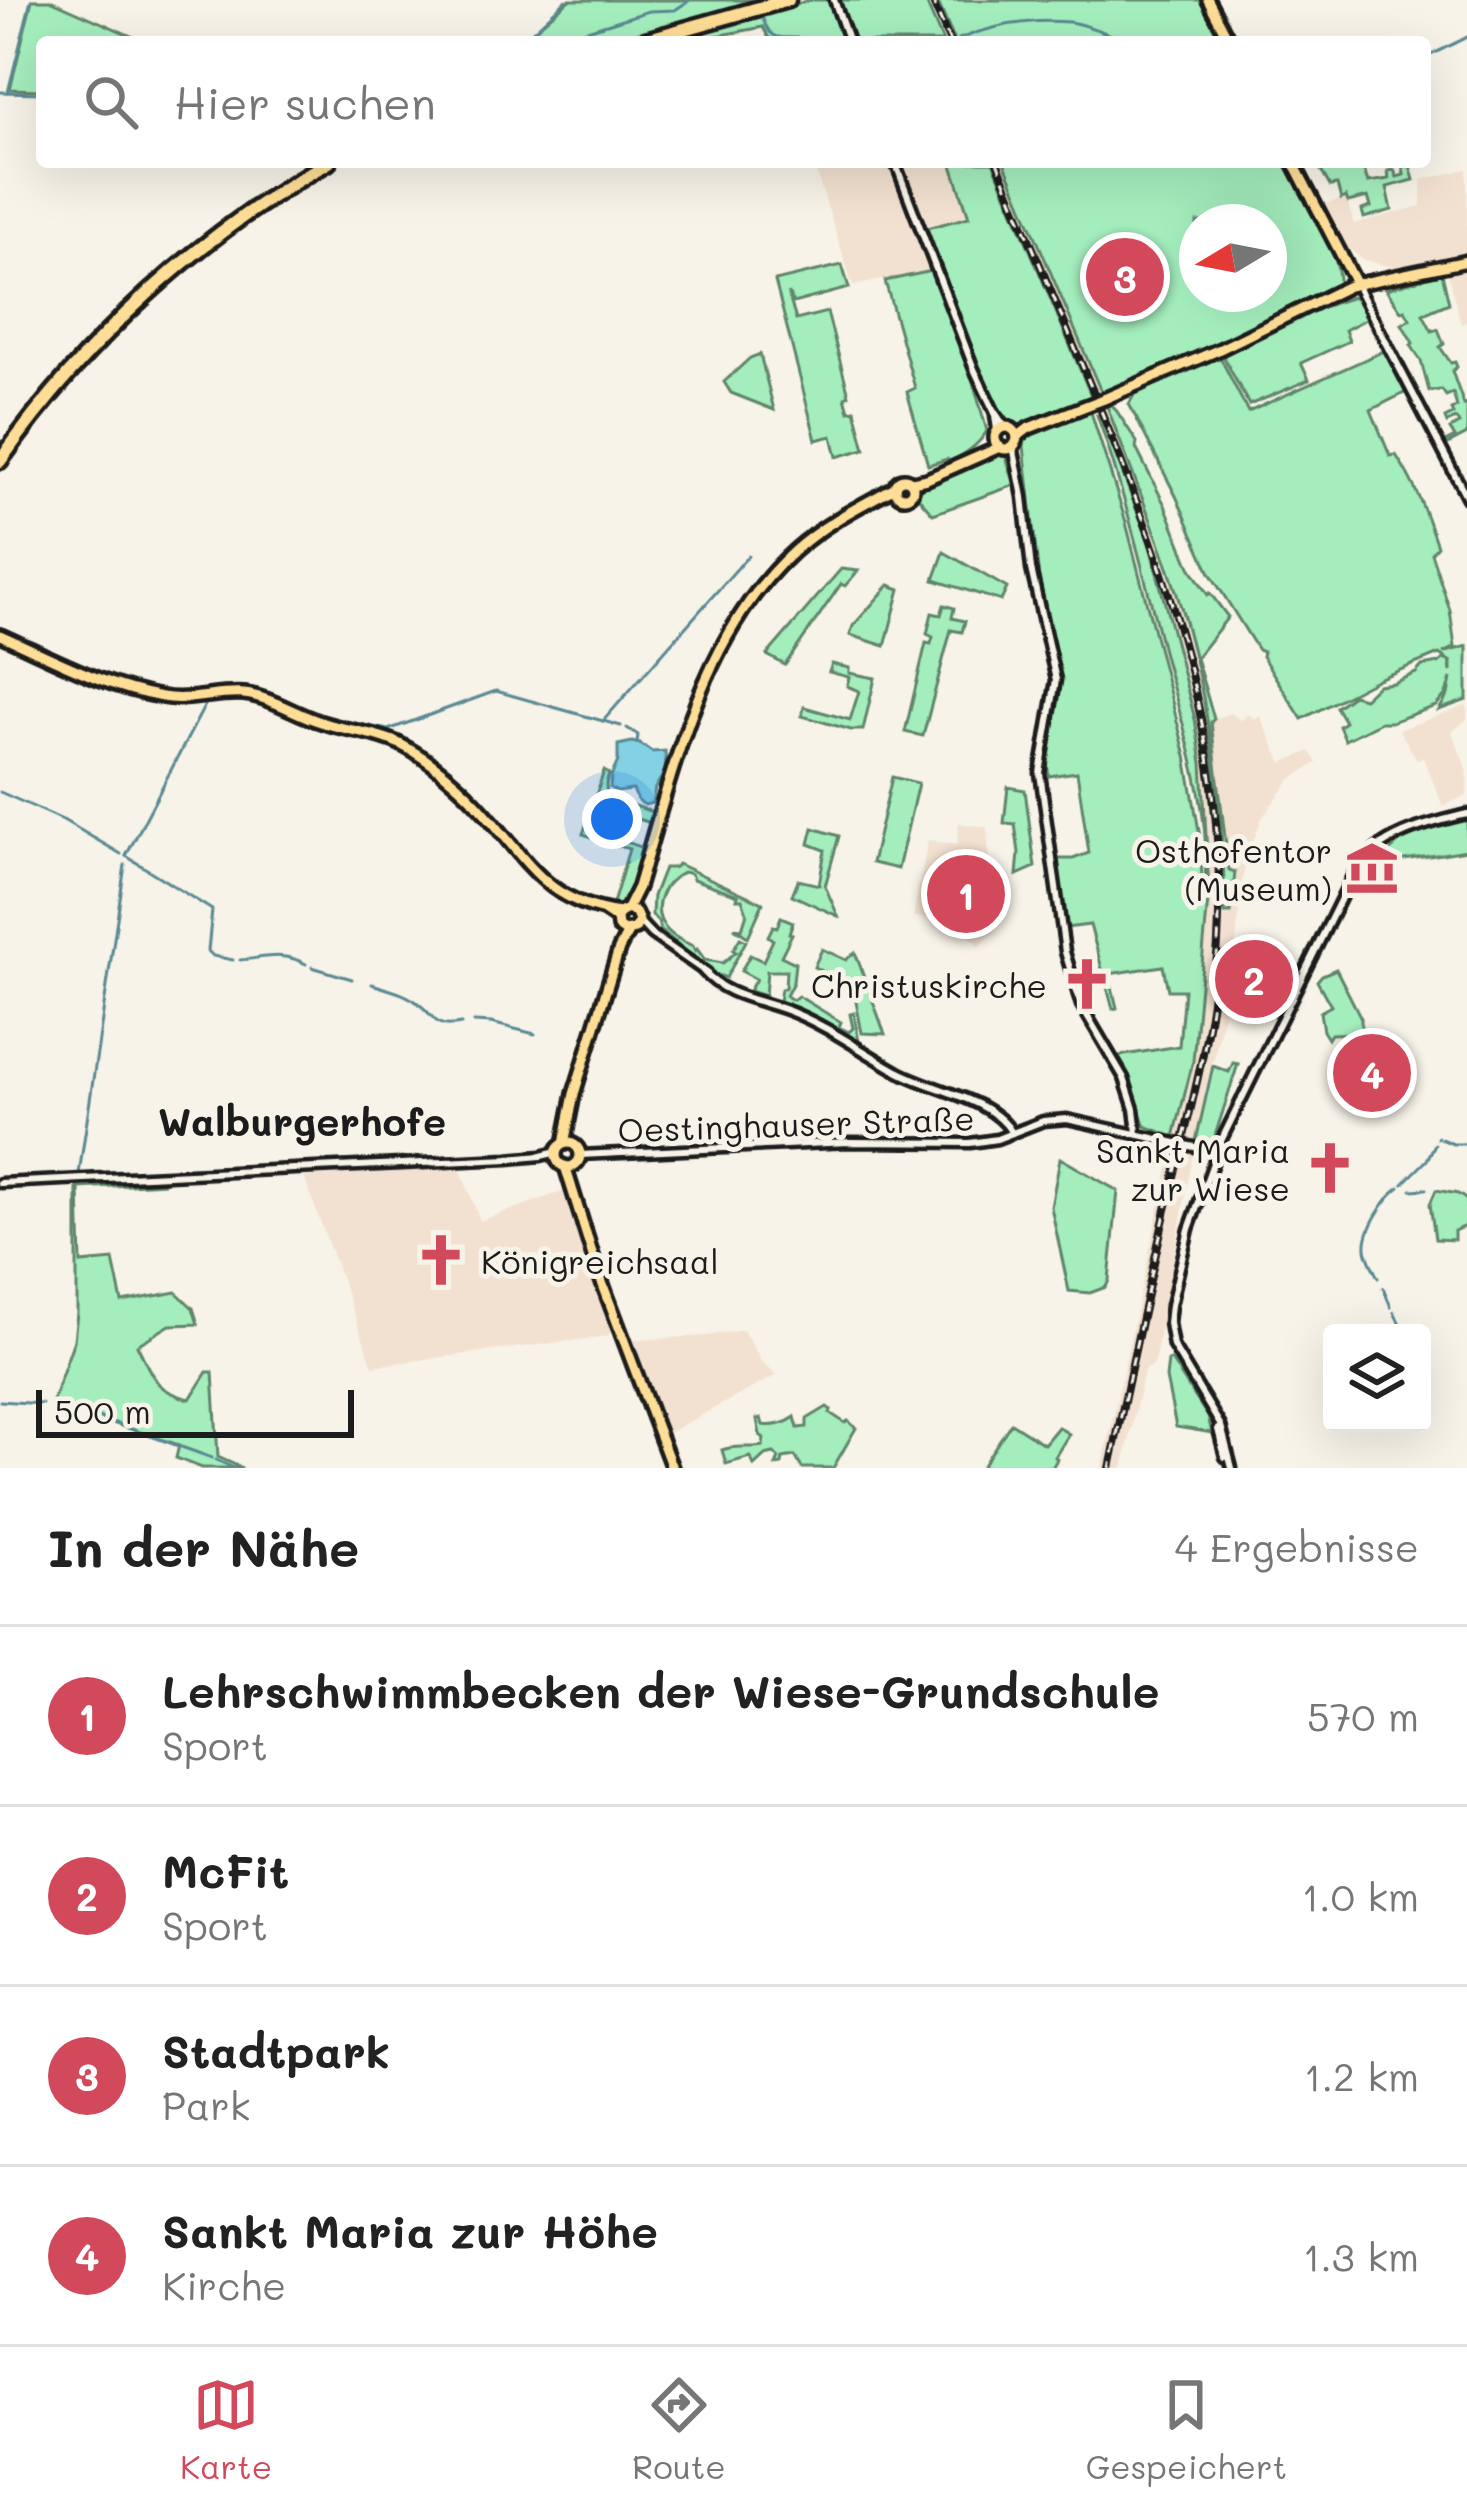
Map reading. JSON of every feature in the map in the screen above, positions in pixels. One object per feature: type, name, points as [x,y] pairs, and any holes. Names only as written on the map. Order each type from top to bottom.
[{"type":"highway","points":[[659,36],[788,0]]},
{"type":"highway","points":[[0,461],[65,377],[146,295],[246,215],[320,168]]},
{"type":"main road","points":[[1208,0],[1227,36]]},
{"type":"main road","points":[[1296,168],[1358,287]]},
{"type":"main road","points":[[672,1468],[583,1227],[565,1155],[574,1094],[638,887],[704,682],[739,614],[795,550],[840,517],[896,491],[901,479],[912,486],[959,466],[1005,438],[1218,350],[1332,293],[1467,261]]},
{"type":"main road","points":[[1345,262],[1365,276],[1384,279]]},
{"type":"main road","points":[[1332,293],[1343,280],[1345,262]]},
{"type":"main road","points":[[0,635],[83,673],[160,697],[247,694],[317,721],[390,740],[422,757],[475,802],[518,856],[562,894],[628,921]]},
{"type":"main road","points":[[565,1155],[580,1155]]},
{"type":"street","points":[[834,0],[847,36]]},
{"type":"street","points":[[897,168],[1016,466],[1031,569],[1056,680],[1040,773],[1065,952],[1081,1005],[1124,1078],[1137,1133]]},
{"type":"street","points":[[1358,287],[1467,498]]},
{"type":"street","points":[[1230,1468],[1221,1426],[1179,1359],[1170,1331],[1171,1305],[1217,1152],[1359,865],[1371,852],[1419,826],[1467,814]]},
{"type":"street","points":[[628,921],[721,986],[802,1016],[905,1076],[996,1116],[1012,1132]]},
{"type":"street","name":"Oestinghauser Straße","points":[[580,1155],[849,1142],[970,1144],[1043,1121],[1067,1119],[1217,1152]]},
{"type":"street","points":[[0,1183],[565,1155]]},
{"type":"shaded area","points":[[815,168],[953,168],[970,217],[928,228],[931,270],[853,286]]},
{"type":"shaded area","points":[[996,168],[1007,168],[1102,394],[1092,398]]},
{"type":"shaded area","points":[[1467,169],[1467,322],[1461,324],[1447,272],[1437,261],[1396,268],[1364,260],[1346,247],[1321,205],[1346,198],[1354,224],[1421,206],[1421,180]]},
{"type":"shaded area","points":[[1106,403],[1185,621],[1208,722],[1222,821],[1214,719],[1230,713],[1241,720],[1248,714],[1254,719],[1260,716],[1282,763],[1310,751],[1317,763],[1290,780],[1262,818],[1251,846],[1243,875],[1233,971],[1196,1141],[1174,1137],[1193,1061],[1209,889],[1202,763],[1149,542],[1097,407]]},
{"type":"shaded area","points":[[1467,705],[1467,719],[1452,732],[1467,770],[1467,795],[1443,806],[1423,757],[1417,759],[1399,730]]},
{"type":"shaded area","points":[[959,823],[987,827],[987,895],[1004,915],[979,947],[964,929],[944,930],[939,919],[913,917],[928,840],[957,845]]},
{"type":"shaded area","points":[[1173,1144],[1194,1149],[1154,1364],[1144,1370],[1123,1468],[1102,1468]]},
{"type":"shaded area","points":[[460,1168],[480,1221],[567,1190],[613,1327],[608,1336],[373,1366],[304,1177]]},
{"type":"shaded area","points":[[743,1330],[761,1361],[777,1375],[668,1433],[634,1340]]},
{"type":"green space","points":[[32,0],[50,0],[131,36],[36,36],[36,90],[10,89]]},
{"type":"green space","points":[[569,0],[768,0],[638,36],[527,36]]},
{"type":"green space","points":[[812,0],[831,0],[844,36],[768,36],[763,27],[717,36],[676,36]]},
{"type":"green space","points":[[837,0],[925,0],[940,36],[850,36]]},
{"type":"green space","points":[[937,0],[1202,0],[1221,36],[952,36]]},
{"type":"green space","points":[[953,168],[996,168],[1092,398],[1020,425],[997,405],[927,228],[969,217]]},
{"type":"green space","points":[[1007,168],[1290,168],[1327,238],[1339,282],[1287,311],[1287,204],[1179,204],[1179,312],[1285,312],[1102,394]]},
{"type":"green space","points":[[1320,168],[1363,168],[1368,182],[1389,179],[1388,171],[1394,170],[1397,177],[1404,175],[1403,168],[1411,168],[1414,180],[1387,187],[1392,210],[1364,218],[1362,210],[1371,207],[1368,197],[1348,202],[1346,197],[1341,199],[1337,185],[1330,186]]},
{"type":"green space","points":[[842,265],[849,288],[793,303],[788,293],[796,320],[827,312],[849,395],[845,397],[849,411],[855,410],[865,449],[837,457],[832,436],[816,440],[775,281]]},
{"type":"green space","points":[[932,271],[967,360],[987,431],[960,456],[928,465],[907,392],[915,388],[885,281]]},
{"type":"green space","points":[[1442,273],[1449,303],[1423,314],[1432,331],[1438,329],[1444,344],[1440,347],[1455,362],[1452,371],[1467,404],[1467,434],[1446,445],[1455,437],[1450,429],[1459,424],[1456,419],[1447,423],[1445,418],[1457,407],[1453,393],[1429,391],[1421,361],[1402,324],[1410,319],[1386,289]]},
{"type":"green space","points":[[1353,297],[1368,318],[1345,330],[1349,341],[1301,363],[1309,380],[1249,405],[1222,354],[1297,315]]},
{"type":"green space","points":[[1384,351],[1406,392],[1371,410],[1390,456],[1396,455],[1414,488],[1437,546],[1431,553],[1450,610],[1455,647],[1443,653],[1467,646],[1467,700],[1439,710],[1451,678],[1436,706],[1381,722],[1345,740],[1339,726],[1345,722],[1336,707],[1353,695],[1364,698],[1378,685],[1393,683],[1443,659],[1449,661],[1451,672],[1451,662],[1439,654],[1302,719],[1210,573],[1129,404],[1134,395],[1219,355],[1248,412]]},
{"type":"green space","points":[[760,354],[774,410],[731,393],[724,382]]},
{"type":"green space","points":[[1106,403],[1114,407],[1137,442],[1190,567],[1228,617],[1196,658],[1214,719],[1229,870],[1235,872],[1231,913],[1225,913],[1214,766],[1194,657],[1167,566]]},
{"type":"green space","points":[[1090,409],[1125,519],[1186,756],[1204,889],[1205,831],[1195,771],[1097,415],[1149,542],[1202,763],[1209,889],[1193,1061],[1174,1137],[1145,1126],[1119,1056],[1179,1046],[1184,990],[1168,990],[1163,966],[1109,974],[1117,1008],[1113,1009],[1090,925],[1065,928],[1055,859],[1089,853],[1077,772],[1049,776],[1046,759],[1060,678],[1039,579],[1024,446],[1025,438]]},
{"type":"green space","points":[[996,452],[1006,457],[1015,485],[933,514],[917,496],[923,488]]},
{"type":"green space","points":[[944,552],[1007,588],[1001,601],[934,580]]},
{"type":"green space","points":[[841,569],[858,571],[845,586],[841,584],[785,665],[767,655]]},
{"type":"green space","points":[[889,585],[900,589],[885,646],[850,635],[853,626]]},
{"type":"green space","points":[[944,605],[954,608],[952,618],[965,621],[962,632],[951,630],[923,736],[905,732],[926,643],[931,644],[933,637],[927,634],[932,613],[941,615]]},
{"type":"green space","points":[[832,664],[875,678],[863,730],[802,716],[804,707],[850,720],[859,691],[847,686],[849,677],[829,672]]},
{"type":"green space","points":[[604,771],[609,774],[607,796],[655,813],[651,823],[596,807],[589,830],[598,810],[628,819],[621,840],[643,848],[626,902],[612,907],[629,849],[583,834]]},
{"type":"green space","points":[[892,777],[918,783],[898,869],[872,863]]},
{"type":"green space","points":[[1008,787],[1025,790],[1035,867],[1017,875],[1015,824],[1004,823]]},
{"type":"green space","points":[[1467,818],[1467,850],[1386,863],[1390,852],[1407,837]]},
{"type":"green space","points":[[813,828],[839,836],[825,886],[838,916],[792,895],[798,880],[819,885],[825,850],[809,844]]},
{"type":"green space","points":[[678,864],[763,903],[748,937],[734,928],[742,929],[747,913],[738,895],[684,872],[660,897],[659,914],[667,930],[697,949],[705,960],[723,963],[736,952],[740,938],[746,941],[726,978],[660,930],[652,915],[653,896],[664,868]]},
{"type":"green space","points":[[781,917],[793,922],[781,956],[795,963],[786,996],[793,1000],[798,996],[849,1032],[853,1028],[850,1014],[854,1013],[859,1042],[779,1001],[786,971],[767,971],[765,996],[749,991],[756,979],[741,971],[750,955],[763,961],[773,940],[768,936]]},
{"type":"green space","points":[[822,949],[846,960],[855,952],[885,1034],[862,1033],[853,986],[814,967]]},
{"type":"green space","points":[[1336,969],[1361,1018],[1361,1033],[1331,1034],[1328,1039],[1320,1012],[1331,1006],[1317,981]]},
{"type":"green space","points":[[1233,1063],[1238,1064],[1214,1139],[1196,1141],[1213,1066],[1229,1072]]},
{"type":"green space","points":[[1060,1158],[1118,1191],[1109,1280],[1106,1287],[1090,1293],[1069,1291],[1051,1207]]},
{"type":"green space","points":[[162,1179],[163,1183],[79,1188],[81,1263],[113,1260],[122,1302],[176,1292],[193,1308],[198,1324],[170,1325],[137,1345],[156,1380],[178,1395],[190,1399],[207,1372],[213,1372],[218,1457],[242,1468],[202,1468],[176,1458],[179,1445],[52,1403],[74,1340],[77,1185]]},
{"type":"green space","points":[[1436,1190],[1467,1200],[1467,1225],[1454,1231],[1454,1240],[1435,1239],[1430,1204]]},
{"type":"green space","points":[[1171,1360],[1208,1417],[1212,1433],[1176,1427],[1166,1378]]},
{"type":"green space","points":[[827,1407],[856,1428],[833,1468],[802,1468],[795,1456],[776,1465],[779,1458],[774,1453],[754,1465],[750,1457],[726,1464],[722,1450],[763,1446],[757,1419],[772,1425],[795,1417],[798,1428],[807,1427],[807,1419]]},
{"type":"green space","points":[[1011,1423],[1044,1444],[1058,1427],[1069,1434],[1052,1468],[981,1468]]},
{"type":"water","points":[[632,742],[652,752],[665,751],[666,770],[652,803],[645,805],[633,790],[610,788],[618,745]]},
{"type":"waterway","points":[[8,92],[31,0]]},
{"type":"waterway","points":[[527,36],[566,0]]},
{"type":"waterway","points":[[568,36],[649,11],[675,10],[690,0]]},
{"type":"waterway","points":[[763,19],[776,36]]},
{"type":"waterway","points":[[968,36],[1000,26],[1055,21],[1115,36]]},
{"type":"waterway","points":[[1431,55],[1467,37]]},
{"type":"waterway","points":[[0,92],[36,93]]},
{"type":"waterway","points":[[603,721],[748,556]]},
{"type":"waterway","points":[[257,692],[322,716],[388,730],[496,691],[621,726]]},
{"type":"waterway","points":[[126,856],[206,703]]},
{"type":"waterway","points":[[627,728],[638,735],[637,743]]},
{"type":"waterway","points":[[0,792],[63,820],[121,854]]},
{"type":"waterway","points":[[126,856],[212,910],[208,951],[233,960]]},
{"type":"waterway","points":[[79,1174],[125,865]]},
{"type":"waterway","points":[[240,960],[281,956],[306,964]]},
{"type":"waterway","points":[[312,967],[352,979]]},
{"type":"waterway","points":[[372,984],[408,997],[440,1024],[461,1024]]},
{"type":"waterway","points":[[474,1022],[535,1034]]},
{"type":"waterway","points":[[1441,1139],[1467,1144]]},
{"type":"waterway","points":[[1403,1184],[1427,1160],[1435,1144]]},
{"type":"waterway","points":[[1378,1278],[1366,1249],[1368,1232],[1400,1187]]},
{"type":"waterway","points":[[1411,1190],[1426,1189]]},
{"type":"waterway","points":[[1383,1288],[1391,1307]]},
{"type":"waterway","points":[[1394,1312],[1400,1324]]},
{"type":"waterway","points":[[0,1401],[42,1404]]},
{"type":"waterway","points":[[52,1404],[212,1458]]},
{"type":"waterway","points":[[216,1460],[234,1468]]},
{"type":"railway","points":[[932,0],[947,36]]},
{"type":"railway","points":[[1000,168],[1092,389],[1168,591],[1203,727],[1214,797],[1218,942],[1211,1008],[1110,1468]]},
{"type":"place","name":"Stadtpark","points":[[1125,277]]},
{"type":"place","name":"Osthofentor (Museum)","points":[[1372,868]]},
{"type":"place","name":"Lehrschwimmbecken der Wiese-Grundschule","points":[[966,894]]},
{"type":"place","name":"McFit","points":[[1254,979]]},
{"type":"place","name":"Christuskirche","points":[[1087,984]]},
{"type":"place","name":"Sankt Maria zur Höhe","points":[[1372,1073]]},
{"type":"place","name":"Sankt Maria zur Wiese","points":[[1330,1168]]},
{"type":"place","name":"Königreichsaal","points":[[441,1260]]},
{"type":"district","name":"Walburgerhofe","points":[[302,1120]]}]
